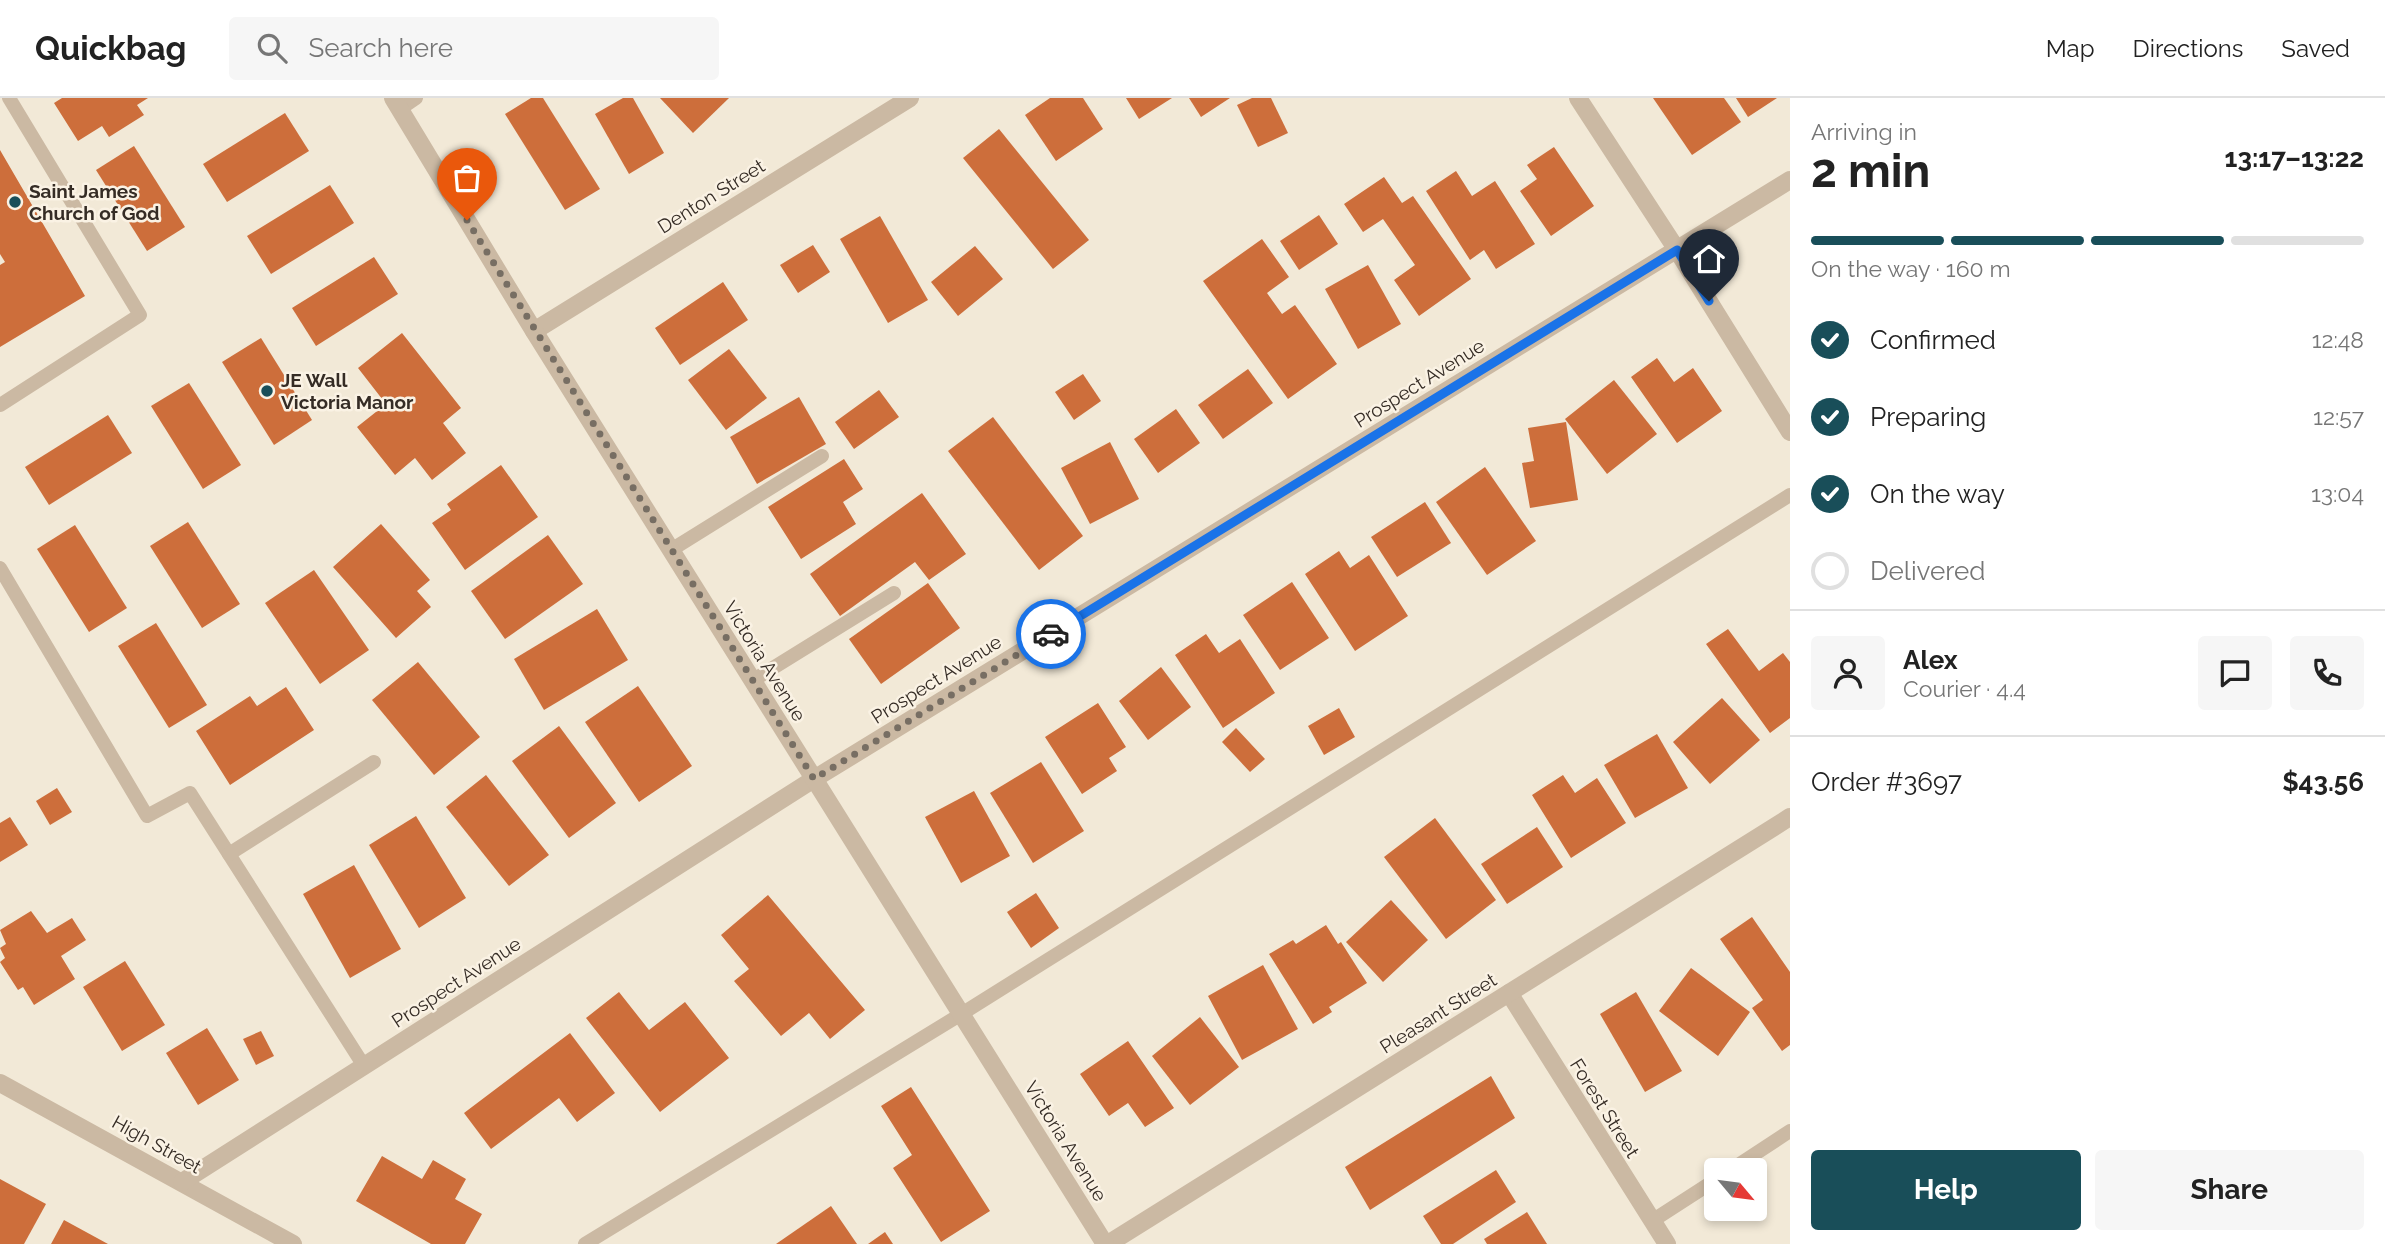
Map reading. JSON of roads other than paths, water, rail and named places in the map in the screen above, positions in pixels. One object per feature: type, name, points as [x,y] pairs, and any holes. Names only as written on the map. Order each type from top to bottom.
[{"type":"street","name":"Denton Street","points":[[534,331],[910,98]]},
{"type":"street","points":[[1578,98],[1677,250],[1790,432]]},
{"type":"street","name":"Victoria Avenue","points":[[396,103],[752,681],[1107,1244]]},
{"type":"street","name":"Prospect Avenue","points":[[182,1182],[814,779],[1790,180]]},
{"type":"street","name":"Pleasant Street","points":[[1107,1244],[1790,817]]},
{"type":"street","name":"Forest Street","points":[[1509,993],[1667,1244]]},
{"type":"street","name":"High Street","points":[[0,1083],[293,1244]]},
{"type":"lane","points":[[0,405],[140,315],[9,98]]},
{"type":"lane","points":[[396,103],[416,98]]},
{"type":"lane","points":[[671,550],[822,456]]},
{"type":"lane","points":[[585,1244],[962,1013],[1790,495]]},
{"type":"lane","points":[[0,568],[147,816],[190,793],[364,1066]]},
{"type":"lane","points":[[752,681],[894,593]]},
{"type":"lane","points":[[229,854],[374,762]]},
{"type":"lane","points":[[1749,1158],[1790,1131]]},
{"type":"lane","points":[[1652,1221],[1704,1187]]},
{"type":"place","name":"Saint James Church of God","points":[[15,202]]},
{"type":"place","name":"JE Wall Victoria Manor","points":[[267,391]]}]
